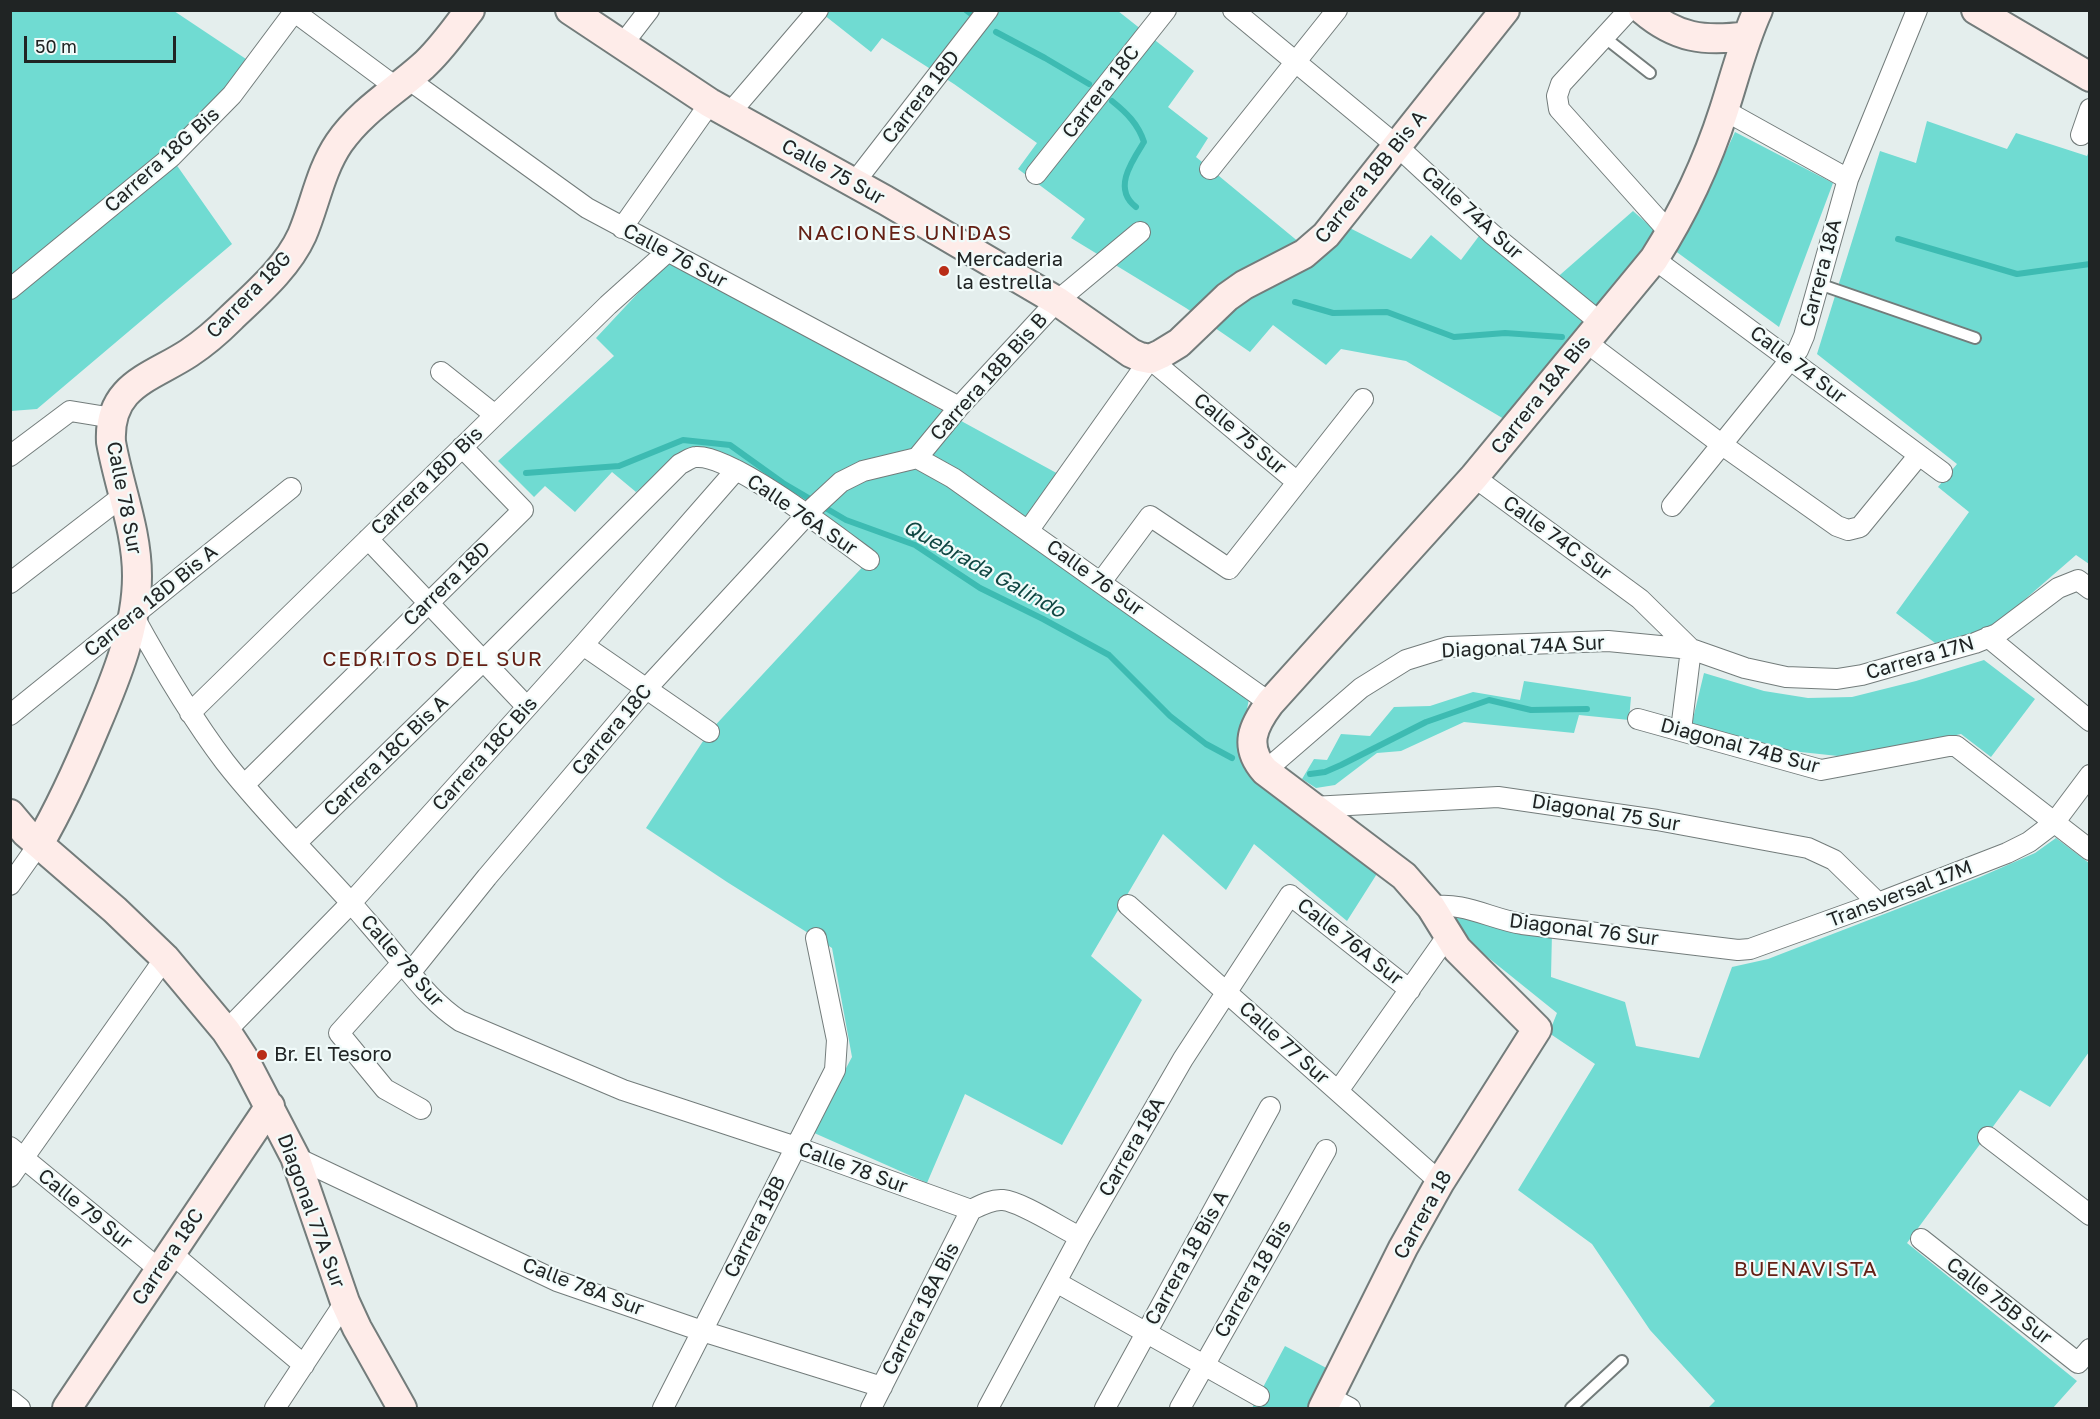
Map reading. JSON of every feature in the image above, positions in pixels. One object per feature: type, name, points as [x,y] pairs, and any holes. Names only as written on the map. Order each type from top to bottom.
[{"type":"street","name":"Carrera 18G","points":[[113,418],[116,408],[131,387],[142,378],[189,353],[277,272],[301,238],[324,171],[339,144],[366,111],[426,64],[470,10]]},
{"type":"street","name":"Calle 75 Sur","points":[[570,10],[720,109],[854,183],[1057,301],[1131,353],[1149,358],[1298,482]]},
{"type":"street","points":[[622,45],[649,10]]},
{"type":"street","points":[[622,228],[720,109],[818,10]]},
{"type":"street","name":"Carrera 18D","points":[[854,183],[988,10]]},
{"type":"street","name":"Carrera 18C","points":[[1036,174],[1166,10]]},
{"type":"street","name":"Calle 74A Sur","points":[[1233,10],[1397,146],[1593,332],[1721,444],[1837,526],[1848,530],[1860,527],[1919,455]]},
{"type":"street","points":[[1210,169],[1337,10]]},
{"type":"street","name":"Carrera 18B Bis A","points":[[1028,531],[1149,358],[1179,343],[1210,312],[1244,285],[1297,258],[1317,244],[1504,10]]},
{"type":"street","points":[[1629,10],[1561,84],[1557,96],[1559,109],[1670,233]]},
{"type":"street","points":[[1643,10],[1657,22],[1680,34],[1711,39],[1746,36]]},
{"type":"street","name":"Carrera 18A Bis","points":[[1265,771],[1254,753],[1253,735],[1257,723],[1270,703],[1474,477],[1654,259],[1697,180],[1724,110],[1746,36],[1758,10]]},
{"type":"street","name":"Carrera 18A","points":[[1672,506],[1798,350],[1804,336],[1848,179],[1917,10]]},
{"type":"street","points":[[1976,10],[2090,77]]},
{"type":"street","name":"Calle 76 Sur","points":[[293,11],[587,208],[958,407]]},
{"type":"street","name":"Carrera 18G Bis","points":[[10,289],[171,157],[232,95],[293,11]]},
{"type":"street","points":[[2081,135],[2090,109]]},
{"type":"street","points":[[1724,110],[1848,179]]},
{"type":"street","name":"Carrera 18B Bis B","points":[[816,506],[841,482],[863,471],[917,458],[958,407],[1057,301],[1140,231]]},
{"type":"street","name":"Carrera 18D Bis","points":[[190,713],[608,305],[667,252]]},
{"type":"street","name":"Calle 74 Sur","points":[[1654,259],[1942,472]]},
{"type":"street","points":[[441,372],[495,415]]},
{"type":"street","points":[[1101,582],[1150,516],[1229,569],[1363,399]]},
{"type":"street","points":[[10,456],[70,411],[113,418]]},
{"type":"street","name":"Calle 78 Sur","points":[[113,418],[111,442],[133,530],[136,556],[137,595],[133,615],[190,713],[244,785],[351,903],[443,1010],[460,1021],[622,1090],[796,1147],[971,1210]]},
{"type":"street","name":"Carrera 18D","points":[[244,785],[523,510],[462,447]]},
{"type":"street","name":"Calle 76A Sur","points":[[653,490],[680,464],[696,457],[713,459],[816,506],[869,560]]},
{"type":"street","name":"Calle 76 Sur","points":[[917,458],[953,478],[1270,703]]},
{"type":"street","name":"Carrera 18C Bis","points":[[226,1031],[351,903],[583,645],[736,470]]},
{"type":"street","name":"Calle 74C Sur","points":[[1474,477],[1640,599],[1691,649]]},
{"type":"street","name":"Carrera 18D Bis A","points":[[10,715],[291,488]]},
{"type":"street","name":"Carrera 18C Bis A","points":[[296,843],[483,661],[653,490]]},
{"type":"street","points":[[10,584],[123,495]]},
{"type":"street","name":"Carrera 18C","points":[[421,1109],[385,1089],[339,1033],[406,968],[488,877],[645,689],[816,506]]},
{"type":"street","points":[[368,539],[527,707]]},
{"type":"street","name":"Carrera 17N","points":[[1745,668],[1786,676],[1837,679],[1885,669],[1988,637],[2003,630],[2058,588],[2084,584]]},
{"type":"street","points":[[10,885],[39,844],[66,793],[102,710],[125,647],[133,615]]},
{"type":"street","points":[[1988,637],[2090,721]]},
{"type":"street","name":"Diagonal 74A Sur","points":[[1265,771],[1361,688],[1406,660],[1448,646],[1608,641],[1691,649],[1745,668]]},
{"type":"street","points":[[583,645],[709,732]]},
{"type":"street","points":[[1680,730],[1691,649]]},
{"type":"street","name":"Diagonal 74B Sur","points":[[1638,719],[1821,770],[1956,746],[2054,823]]},
{"type":"street","points":[[1265,771],[1404,876],[1431,907],[1448,935],[1338,1091]]},
{"type":"street","name":"Transversal 17M","points":[[1738,950],[1761,946],[2007,853],[2029,842],[2054,823],[2090,775]]},
{"type":"street","name":"Diagonal 75 Sur","points":[[1312,807],[1498,797],[1657,820],[1808,848],[1834,860],[1878,903]]},
{"type":"street","name":"Diagonal 77A Sur","points":[[10,814],[26,833],[115,910],[165,958],[226,1031],[270,1106],[295,1157],[345,1302],[402,1408]]},
{"type":"street","points":[[2054,823],[2090,850]]},
{"type":"street","name":"Carrera 18A","points":[[988,1408],[1080,1237],[1183,1059],[1290,895]]},
{"type":"street","name":"Calle 76A Sur","points":[[1290,895],[1410,990]]},
{"type":"street","name":"Calle 77 Sur","points":[[1128,905],[1440,1182]]},
{"type":"street","name":"Diagonal 76 Sur","points":[[1431,907],[1455,906],[1522,924],[1738,950]]},
{"type":"street","name":"Carrera 18","points":[[1334,1405],[1403,1248],[1440,1182],[1537,1029],[1457,949],[1448,935]]},
{"type":"street","name":"Carrera 18B","points":[[663,1408],[835,1070],[837,1040],[816,938]]},
{"type":"street","points":[[10,1177],[17,1153],[165,958]]},
{"type":"street","name":"Carrera 18C","points":[[67,1408],[270,1106]]},
{"type":"street","name":"Carrera 18 Bis A","points":[[1105,1408],[1270,1107]]},
{"type":"street","points":[[1988,1137],[2090,1215]]},
{"type":"street","name":"Carrera 18 Bis","points":[[1180,1408],[1326,1150]]},
{"type":"street","name":"Calle 79 Sur","points":[[17,1153],[304,1365]]},
{"type":"street","name":"Calle 78A Sur","points":[[295,1157],[557,1281],[882,1388]]},
{"type":"street","points":[[971,1210],[986,1203],[1003,1200],[1020,1206],[1080,1237]]},
{"type":"street","name":"Carrera 18A Bis","points":[[871,1408],[971,1210]]},
{"type":"street","name":"Calle 75B Sur","points":[[1921,1239],[2084,1356]]},
{"type":"street","points":[[1056,1282],[1259,1396]]},
{"type":"street","points":[[276,1408],[345,1302]]},
{"type":"street","points":[[10,1400],[20,1408]]},
{"type":"lane","points":[[1604,37],[1650,73]]},
{"type":"lane","points":[[1819,284],[1975,338]]},
{"type":"lane","points":[[1571,1408],[1622,1361]]},
{"type":"shaded area","points":[[11,11],[174,11],[255,65],[171,157],[232,244],[37,409],[11,411]]},
{"type":"shaded area","points":[[819,11],[1118,11],[1194,71],[1168,107],[1208,138],[1196,157],[1300,243],[1326,216],[1411,259],[1431,235],[1461,260],[1479,236],[1545,288],[1633,211],[1657,232],[1590,324],[1504,419],[1406,361],[1341,349],[1326,365],[1273,325],[1250,352],[1186,308],[1071,238],[1085,219],[1018,169],[1037,143],[954,84],[882,38],[871,52]]},
{"type":"shaded area","points":[[1927,121],[2007,149],[2016,133],[2087,156],[2089,151],[2089,564],[2076,555],[2000,621],[1974,636],[1935,643],[1896,613],[1969,512],[1938,487],[1957,464],[1817,354],[1880,151],[1916,163]]},
{"type":"shaded area","points":[[1735,132],[1833,183],[1779,327],[1674,250],[1704,199]]},
{"type":"shaded area","points":[[668,261],[1062,476],[1022,532],[1249,699],[1242,734],[1380,869],[1347,921],[1254,844],[1226,890],[1163,834],[1091,956],[1142,1000],[1062,1145],[965,1094],[927,1183],[812,1132],[852,1057],[832,948],[646,828],[709,732],[869,560],[801,503],[676,457],[636,492],[612,472],[575,512],[545,486],[534,497],[498,461],[614,356],[596,338]]},
{"type":"shaded area","points":[[1984,660],[2035,699],[1991,757],[1961,734],[1901,747],[1838,756],[1782,750],[1691,727],[1704,673],[1764,691],[1808,698],[1852,697],[1916,681]]},
{"type":"shaded area","points":[[1524,681],[1631,697],[1629,720],[1579,715],[1574,733],[1464,722],[1401,751],[1377,753],[1335,785],[1316,788],[1302,779],[1314,759],[1327,760],[1341,734],[1370,736],[1394,707],[1430,706],[1473,692],[1520,700]]},
{"type":"shaded area","points":[[2056,838],[2089,863],[2089,1052],[2050,1107],[2020,1090],[1907,1243],[2077,1381],[2053,1408],[1708,1408],[1715,1401],[1650,1330],[1592,1244],[1518,1190],[1595,1064],[1549,1033],[1557,1013],[1475,947],[1452,916],[1552,932],[1551,977],[1625,1002],[1636,1046],[1699,1058],[1732,967],[1768,959],[1980,877],[2035,853]]},
{"type":"shaded area","points":[[1285,1346],[1332,1371],[1312,1408],[1252,1408]]},
{"type":"waterway","points":[[966,10],[974,16]]},
{"type":"waterway","points":[[996,32],[1089,84]]},
{"type":"waterway","points":[[1112,101],[1131,119],[1144,142],[1126,175],[1125,192],[1136,207]]},
{"type":"waterway","points":[[1898,239],[2017,274],[2090,264]]},
{"type":"waterway","points":[[1295,302],[1333,313],[1387,312],[1454,337],[1505,333],[1562,337]]},
{"type":"waterway","name":"Quebrada Galindo","points":[[526,473],[619,466],[683,440],[730,445],[783,483],[846,520],[915,545],[980,588],[1109,655],[1170,716],[1206,744],[1232,758]]},
{"type":"waterway","name":"Quebrada Galindo","points":[[1310,774],[1325,772],[1426,722],[1489,700],[1531,710],[1587,709]]},
{"type":"place","name":"Mercaderia la estrella","points":[[944,271]]},
{"type":"place","name":"Br. El Tesoro","points":[[262,1055]]},
{"type":"district","name":"NACIONES UNIDAS","points":[[905,233]]},
{"type":"district","name":"CEDRITOS DEL SUR","points":[[433,659]]},
{"type":"district","name":"BUENAVISTA","points":[[1806,1269]]}]
